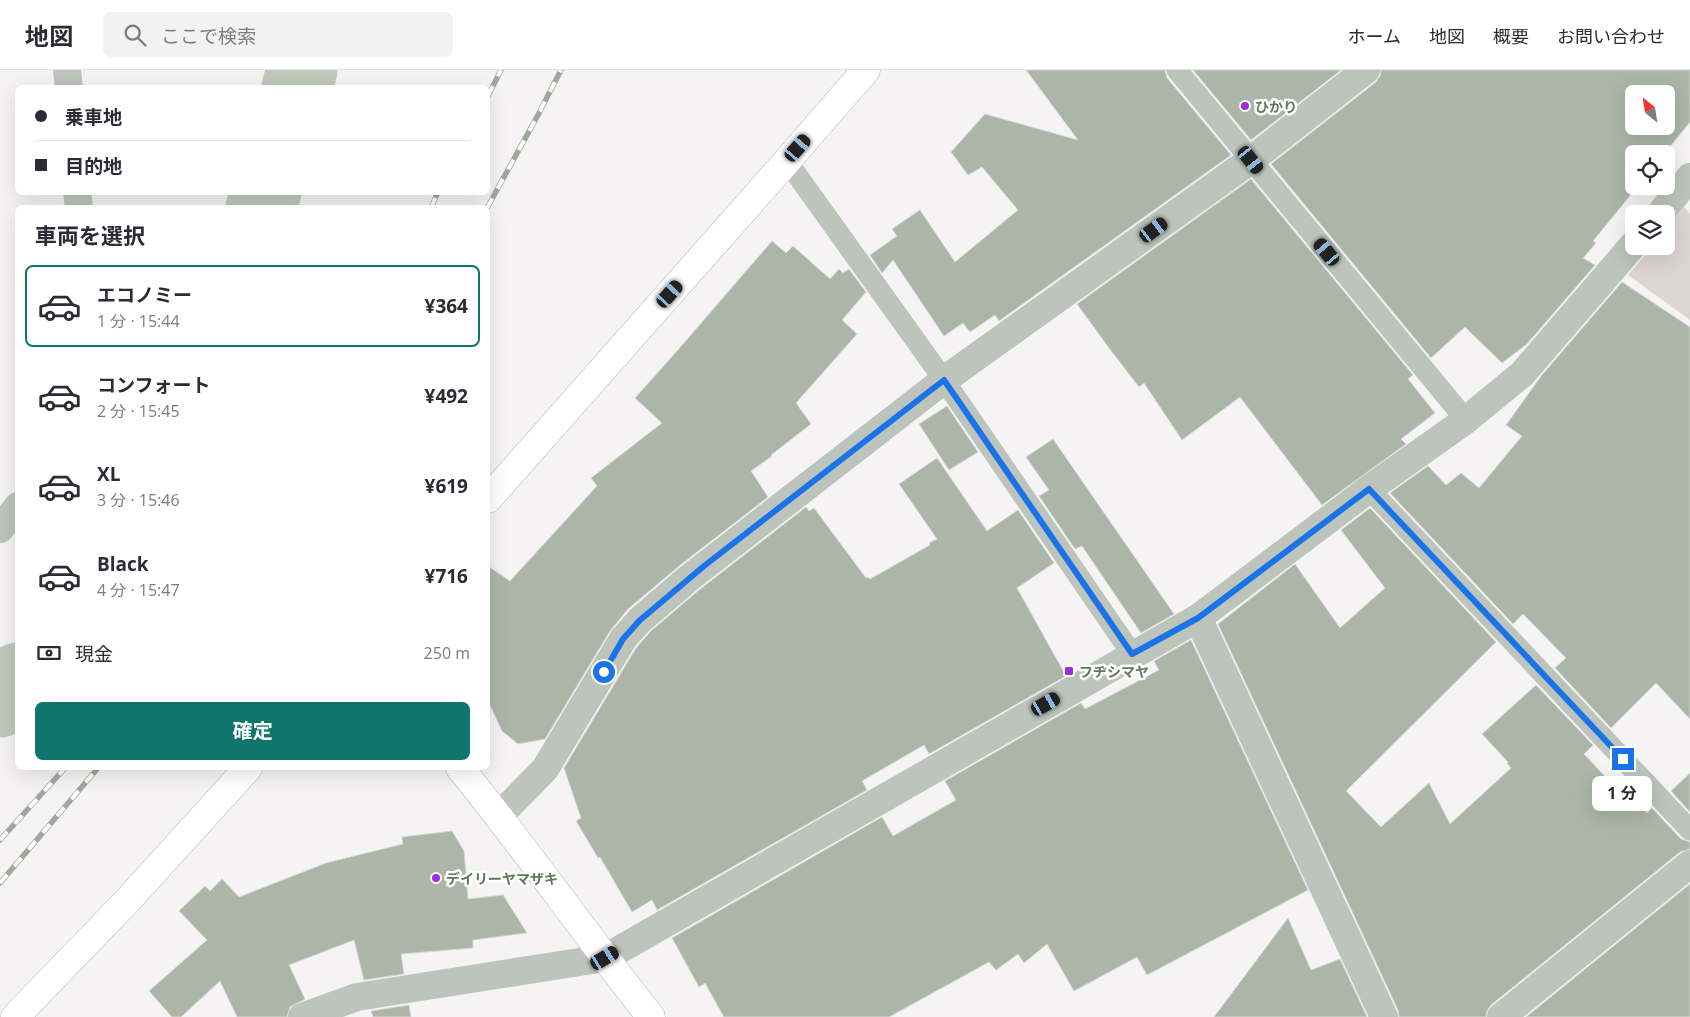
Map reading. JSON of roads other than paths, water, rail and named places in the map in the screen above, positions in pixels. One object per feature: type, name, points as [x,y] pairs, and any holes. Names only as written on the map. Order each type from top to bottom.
[{"type":"street","points":[[67,70],[68,85]]},
{"type":"street","points":[[490,497],[787,162],[866,70]]},
{"type":"street","points":[[500,816],[545,769],[623,639],[640,620],[697,572],[944,380],[1251,160],[1366,70]]},
{"type":"street","points":[[1667,205],[1690,177]]},
{"type":"street","points":[[302,1017],[357,997],[605,958],[1132,654],[1198,618],[1369,489],[1466,420],[1522,374],[1625,254]]},
{"type":"street","points":[[0,529],[15,510]]},
{"type":"street","points":[[1198,618],[1384,1017]]},
{"type":"street","points":[[15,1017],[128,900],[246,770]]},
{"type":"street","points":[[462,770],[500,816],[651,1017]]},
{"type":"street","points":[[1501,1017],[1690,864]]},
{"type":"lane","points":[[1177,70],[1466,420]]},
{"type":"lane","points":[[787,162],[944,380],[1132,654]]},
{"type":"lane","points":[[1369,489],[1690,830]]},
{"type":"waterway","points":[[298,85],[302,70]]},
{"type":"waterway","points":[[262,205],[265,195]]},
{"type":"waterway","points":[[0,702],[15,682]]},
{"type":"railway","points":[[490,92],[501,70]]},
{"type":"railway","points":[[489,205],[561,70]]},
{"type":"railway","points":[[432,205],[437,195]]},
{"type":"railway","points":[[0,840],[63,770]]},
{"type":"railway","points":[[0,883],[96,770]]},
{"type":"place","name":"ひかり","points":[[1245,106]]},
{"type":"place","name":"フヂシマヤ","points":[[1069,671]]},
{"type":"place","name":"デイリーヤマザキ","points":[[436,878]]}]
